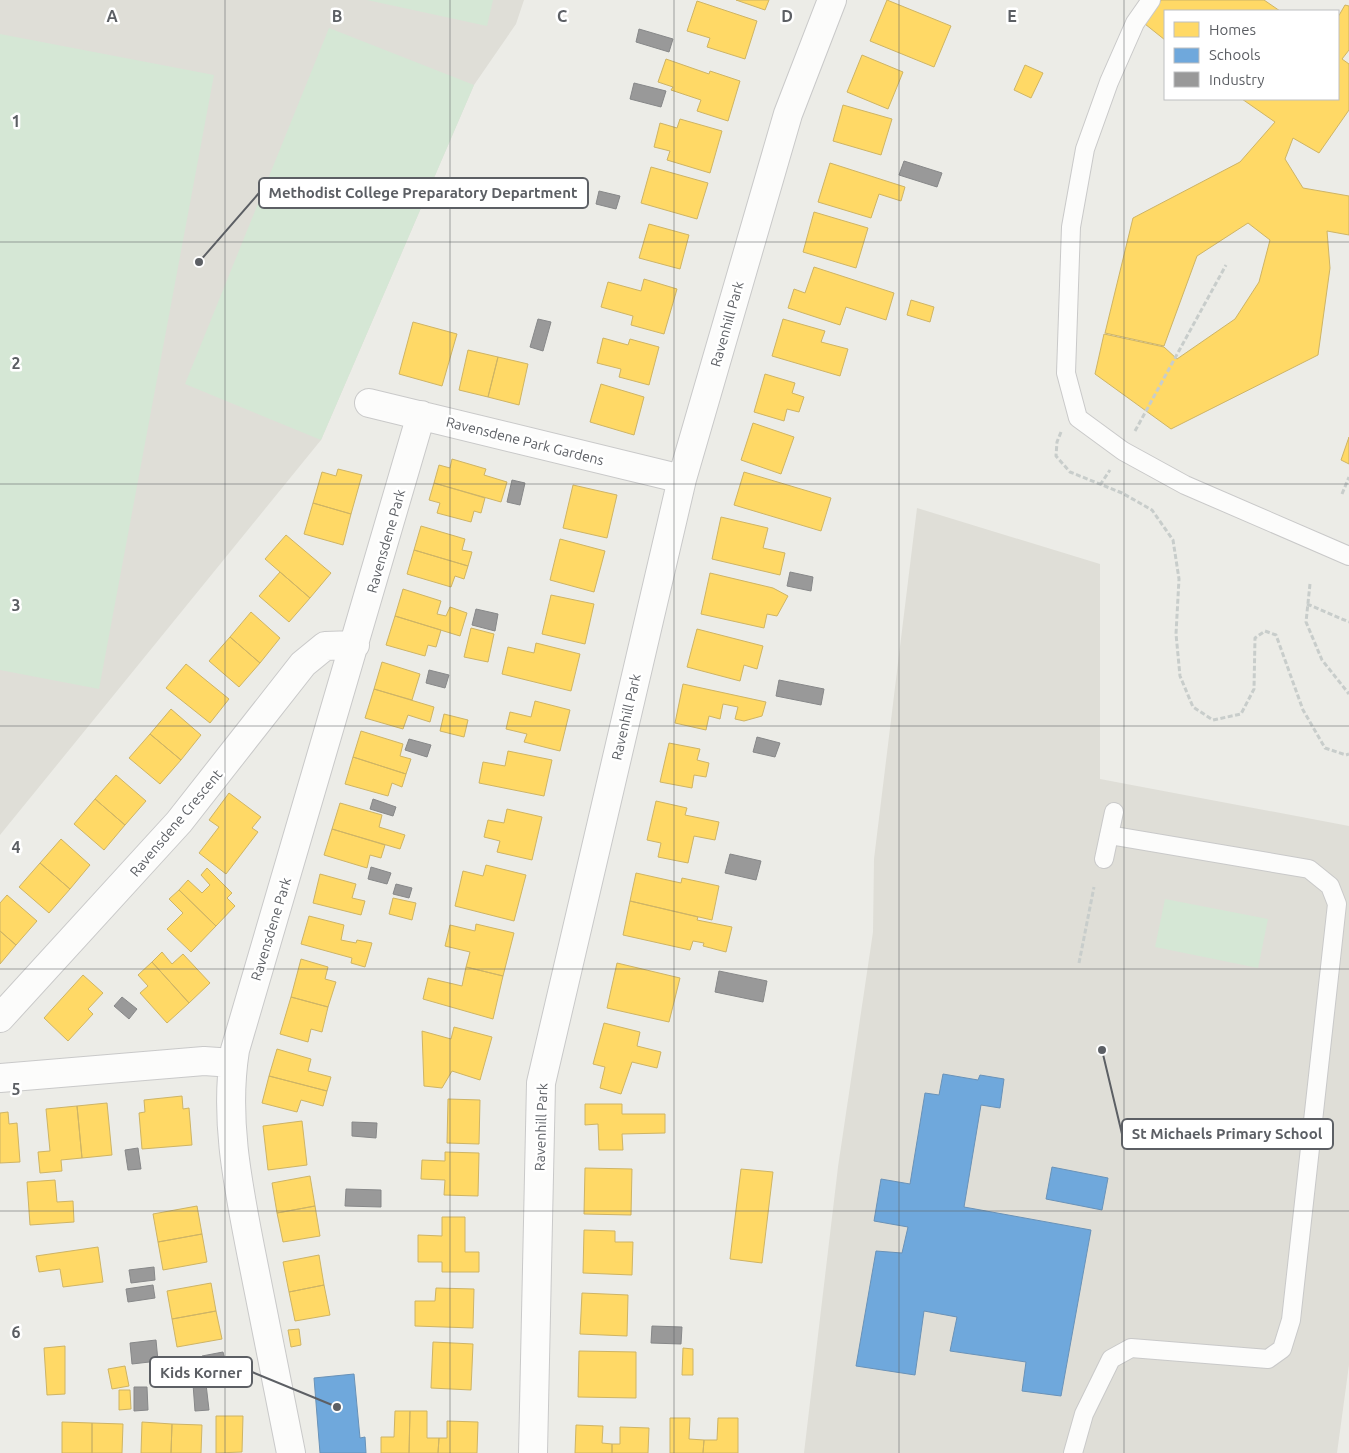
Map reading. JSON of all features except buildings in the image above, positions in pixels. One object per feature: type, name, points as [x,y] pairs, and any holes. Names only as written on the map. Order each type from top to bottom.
[{"type":"street","name":"Ravenhill Park","points":[[533,1453],[541,1083],[682,479],[788,114],[832,0]]},
{"type":"street","name":"Ravensdene Park Gardens","points":[[369,403],[682,479]]},
{"type":"street","name":"Ravensdene Park","points":[[292,1453],[237,1177],[230,1110],[233,1063],[422,415]]},
{"type":"street","name":"Ravensdene Crescent","points":[[0,1018],[179,822],[303,664],[325,646],[355,645]]},
{"type":"street","points":[[0,1078],[204,1061],[233,1063]]},
{"type":"lane","points":[[1152,0],[1135,23],[1110,82],[1085,150],[1071,227],[1066,373],[1078,418],[1122,452],[1185,485],[1349,556]]},
{"type":"lane","points":[[1104,859],[1114,812]]},
{"type":"lane","points":[[1073,1453],[1084,1414],[1111,1359],[1131,1348],[1268,1359],[1282,1349],[1291,1320],[1338,904],[1330,886],[1309,869],[1109,835]]},
{"type":"path","points":[[1122,452],[1226,265]]},
{"type":"path","points":[[1078,418],[1060,434],[1056,456],[1070,472],[1122,493],[1152,510],[1173,540],[1179,579],[1176,634],[1180,676],[1193,707],[1214,720],[1241,714],[1254,689],[1255,638],[1265,631],[1276,635],[1303,710],[1325,748],[1346,756],[1349,754]]},
{"type":"path","points":[[1342,494],[1349,477]]},
{"type":"path","points":[[1310,584],[1306,622],[1322,660],[1349,694]]},
{"type":"path","points":[[1307,604],[1349,622]]},
{"type":"path","points":[[1079,963],[1094,887]]},
{"type":"shaded area","points":[[0,0],[524,0],[516,24],[474,85],[321,440],[0,835]]},
{"type":"shaded area","points":[[917,508],[1100,564],[1100,779],[1349,826],[1349,1365],[1337,1453],[804,1453],[838,1167],[873,932],[874,859]]},
{"type":"green space","points":[[367,0],[493,0],[487,26]]},
{"type":"green space","points":[[329,28],[474,85],[321,440],[185,384]]},
{"type":"green space","points":[[0,34],[214,75],[99,689],[0,670]]},
{"type":"green space","points":[[1165,899],[1268,919],[1258,968],[1155,947]]},
{"type":"place","name":"Methodist College Preparatory Department","points":[[199,262]]},
{"type":"place","name":"St Michaels Primary School","points":[[1102,1050]]},
{"type":"place","name":"Kids Korner","points":[[337,1407]]}]
